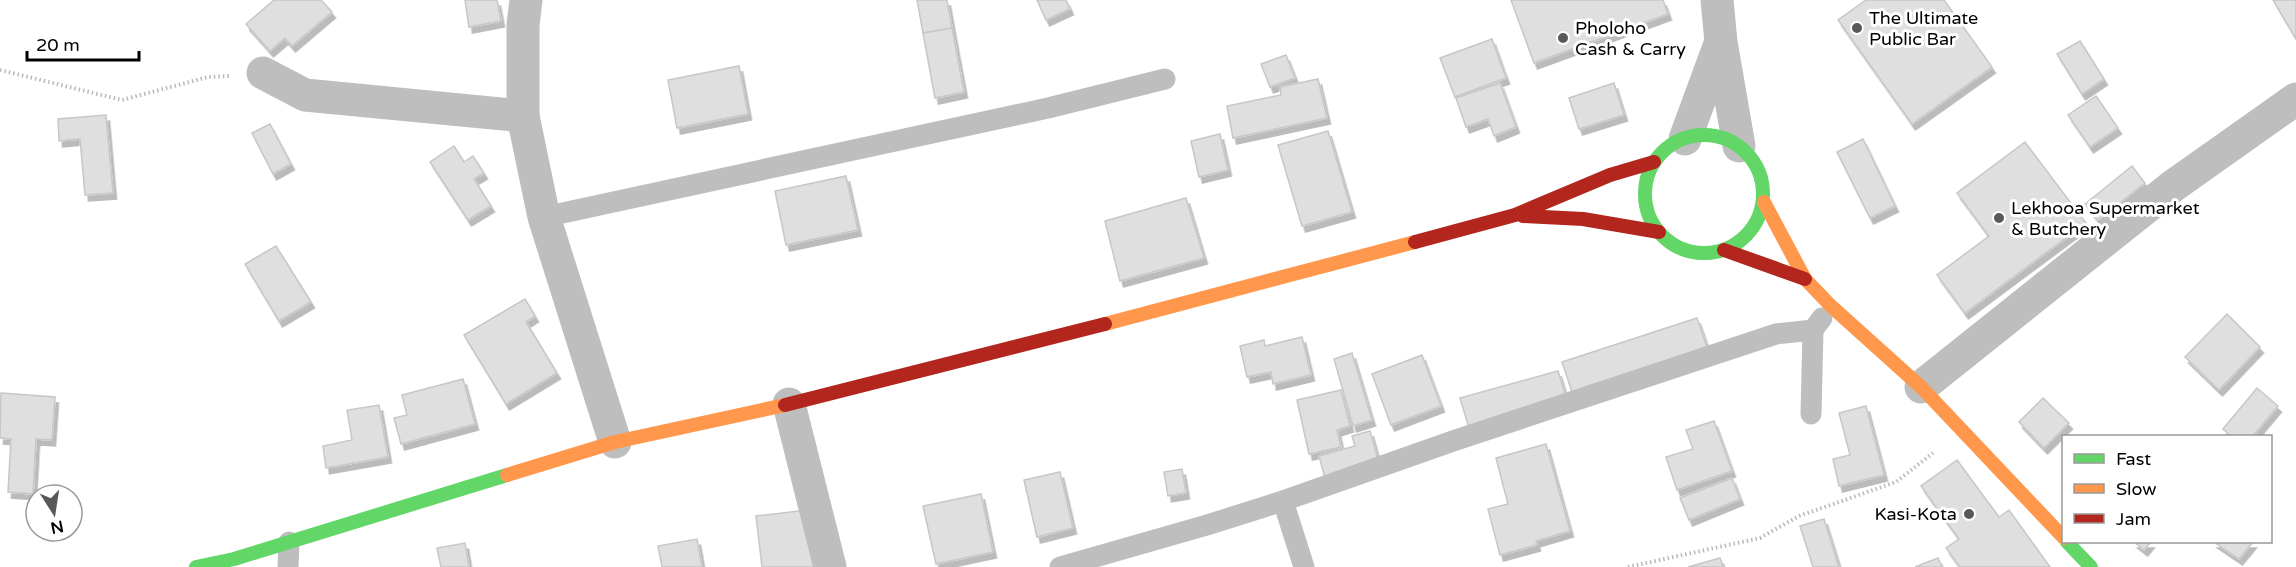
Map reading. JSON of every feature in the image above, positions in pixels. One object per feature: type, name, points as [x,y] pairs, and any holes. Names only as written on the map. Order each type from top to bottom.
[{"type":"main road","points":[[1704,135],[1722,138],[1739,146],[1751,157],[1759,171],[1764,187],[1764,202],[1759,218],[1750,232],[1738,243],[1724,250],[1706,254],[1688,252],[1672,244],[1659,232],[1649,216],[1645,198],[1647,180],[1654,162],[1663,152],[1685,139],[1704,135]]},
{"type":"main road","points":[[196,567],[234,559],[615,442],[789,404],[1066,335],[1515,215],[1610,175],[1654,162]]},
{"type":"main road","points":[[1764,202],[1805,279],[1831,306],[1921,387],[2062,536]]},
{"type":"main road","points":[[1515,215],[1583,219],[1659,232]]},
{"type":"main road","points":[[1724,250],[1805,279]]},
{"type":"main road","points":[[2068,543],[2091,567]]},
{"type":"street","points":[[526,0],[523,25],[523,116],[544,217],[615,442]]},
{"type":"street","points":[[1717,0],[1721,42],[1739,146]]},
{"type":"street","points":[[1685,139],[1721,42]]},
{"type":"street","points":[[263,73],[305,95],[523,116]]},
{"type":"street","points":[[1921,387],[2173,186],[2296,99]]},
{"type":"street","points":[[789,404],[830,567]]},
{"type":"lane","points":[[544,217],[1048,108],[1165,79]]},
{"type":"lane","points":[[1811,414],[1813,330],[1831,306]]},
{"type":"lane","points":[[1060,567],[1282,501],[1453,441],[1765,337],[1813,330]]},
{"type":"lane","points":[[1282,501],[1304,567]]},
{"type":"lane","points":[[288,567],[289,542]]},
{"type":"path","points":[[0,70],[122,100],[208,77],[263,73]]},
{"type":"path","points":[[1628,567],[1760,538],[1798,516],[1896,482],[1962,430]]},
{"type":"building","points":[[274,0],[321,0],[332,12],[292,46],[285,38],[270,51],[246,24]]},
{"type":"building","points":[[465,0],[497,0],[501,21],[469,27]]},
{"type":"building","points":[[917,0],[947,0],[952,28],[923,33]]},
{"type":"building","points":[[1037,0],[1066,0],[1070,9],[1046,20]]},
{"type":"building","name":"Pholoho Cash & Carry","points":[[1511,0],[1663,0],[1668,14],[1534,63]]},
{"type":"building","points":[[1866,0],[1944,0],[1992,67],[1912,124],[1838,20]]},
{"type":"building","points":[[2273,0],[2296,0],[2296,39]]},
{"type":"building","points":[[952,28],[964,92],[935,98],[923,33]]},
{"type":"building","points":[[1492,39],[1506,78],[1455,97],[1440,58]]},
{"type":"building","points":[[2080,41],[2104,79],[2082,94],[2057,54]]},
{"type":"building","points":[[1286,55],[1295,78],[1270,87],[1261,64]]},
{"type":"building","points":[[739,66],[748,114],[677,128],[668,80]]},
{"type":"building","points":[[1318,79],[1327,118],[1233,138],[1227,106],[1281,95],[1280,87]]},
{"type":"building","points":[[1500,83],[1516,127],[1494,136],[1488,119],[1466,127],[1456,98]]},
{"type":"building","points":[[1614,83],[1624,115],[1579,129],[1569,98]]},
{"type":"building","points":[[2096,96],[2118,128],[2090,147],[2068,115]]},
{"type":"building","points":[[106,115],[113,193],[85,195],[80,139],[59,141],[58,119]]},
{"type":"building","points":[[270,124],[291,164],[273,174],[252,133]]},
{"type":"building","points":[[1328,131],[1352,212],[1302,226],[1278,145]]},
{"type":"building","points":[[1220,134],[1228,170],[1199,177],[1191,141]]},
{"type":"building","points":[[1863,139],[1895,206],[1870,218],[1837,152]]},
{"type":"building","points":[[2025,142],[2086,223],[1965,313],[1937,275],[1989,236],[1957,193]]},
{"type":"building","points":[[454,146],[464,162],[473,156],[484,173],[474,179],[491,206],[468,220],[430,162]]},
{"type":"building","points":[[2132,166],[2145,183],[2098,220],[2085,204]]},
{"type":"building","points":[[846,176],[858,230],[786,245],[775,191]]},
{"type":"building","points":[[1186,198],[1204,258],[1120,281],[1105,221]]},
{"type":"building","points":[[276,246],[311,302],[279,321],[245,264]]},
{"type":"building","points":[[525,299],[535,316],[526,322],[557,373],[506,404],[464,335]]},
{"type":"building","points":[[2227,314],[2260,347],[2219,390],[2185,357]]},
{"type":"building","points":[[1697,318],[1708,350],[1573,395],[1562,362]]},
{"type":"building","points":[[1302,337],[1311,375],[1273,384],[1271,372],[1247,377],[1240,346],[1264,340],[1265,346]]},
{"type":"building","points":[[1352,353],[1372,420],[1353,426],[1334,359]]},
{"type":"building","points":[[1422,355],[1441,406],[1391,425],[1372,374]]},
{"type":"building","points":[[1558,371],[1567,400],[1469,428],[1460,398]]},
{"type":"building","points":[[463,379],[475,424],[401,444],[394,418],[407,415],[402,395]]},
{"type":"building","points":[[2257,388],[2278,406],[2254,435],[2230,435],[2223,429]]},
{"type":"building","points":[[1341,390],[1350,426],[1337,430],[1341,447],[1309,454],[1297,400]]},
{"type":"building","points":[[1,393],[55,397],[52,440],[36,439],[34,483],[24,483],[24,493],[8,492],[11,439],[0,438]]},
{"type":"building","points":[[2043,398],[2069,423],[2044,448],[2019,422]]},
{"type":"building","points":[[379,405],[388,457],[326,468],[323,446],[352,440],[347,410]]},
{"type":"building","points":[[1866,406],[1884,475],[1839,486],[1833,459],[1850,455],[1839,413]]},
{"type":"building","points":[[1714,421],[1732,471],[1677,490],[1666,457],[1693,449],[1686,430]]},
{"type":"building","points":[[1370,431],[1379,463],[1325,478],[1319,456],[1355,446],[1352,436]]},
{"type":"building","points":[[1546,444],[1570,531],[1536,541],[1537,545],[1500,555],[1488,509],[1508,504],[1496,458]]},
{"type":"building","name":"Kasi-Kota","points":[[1957,460],[1999,517],[2009,510],[2050,567],[1960,567],[1946,548],[1959,539],[1921,486]]},
{"type":"building","points":[[1182,469],[1186,493],[1168,496],[1164,472]]},
{"type":"building","points":[[1060,472],[1073,528],[1037,537],[1024,480]]},
{"type":"building","points":[[1732,478],[1740,499],[1689,520],[1680,498]]},
{"type":"building","points":[[981,494],[993,552],[936,564],[923,506]]},
{"type":"building","points":[[807,510],[814,567],[762,567],[756,516]]},
{"type":"building","points":[[1824,519],[1839,567],[1813,567],[1800,526]]},
{"type":"building","points":[[697,539],[702,567],[662,567],[658,546]]},
{"type":"building","points":[[465,543],[469,567],[441,567],[437,548]]},
{"type":"building","points":[[2135,543],[2150,543],[2144,550]]},
{"type":"building","points":[[2215,543],[2252,543],[2239,559]]},
{"type":"building","points":[[1720,558],[1723,567],[1688,567]]},
{"type":"building","points":[[1938,558],[1942,567],[1915,567]]},
{"type":"traffic: fast","points":[[1704,135],[1727,139],[1746,152],[1759,171],[1763,194],[1759,217],[1746,236],[1727,249],[1704,253],[1681,249],[1662,236],[1649,217],[1645,194],[1649,171],[1662,152],[1681,139],[1704,135]]},
{"type":"traffic: fast","points":[[196,567],[234,559],[507,475]]},
{"type":"traffic: fast","points":[[2068,543],[2091,567]]},
{"type":"traffic: slow","points":[[1764,202],[1805,279],[1831,306],[1921,387],[2062,536]]},
{"type":"traffic: slow","points":[[1105,324],[1415,242]]},
{"type":"traffic: slow","points":[[507,475],[615,442],[785,405]]},
{"type":"traffic: jam","points":[[1415,242],[1515,215],[1610,175],[1654,162]]},
{"type":"traffic: jam","points":[[1523,216],[1583,219],[1659,232]]},
{"type":"traffic: jam","points":[[1724,250],[1805,279]]},
{"type":"traffic: jam","points":[[785,405],[1105,324]]},
{"type":"place","name":"The Ultimate Public Bar","points":[[1857,28]]},
{"type":"place","name":"Pholoho Cash & Carry","points":[[1563,38]]},
{"type":"place","name":"Lekhooa Supermarket & Butchery","points":[[1999,218]]},
{"type":"place","name":"Kasi-Kota","points":[[1969,514]]}]
